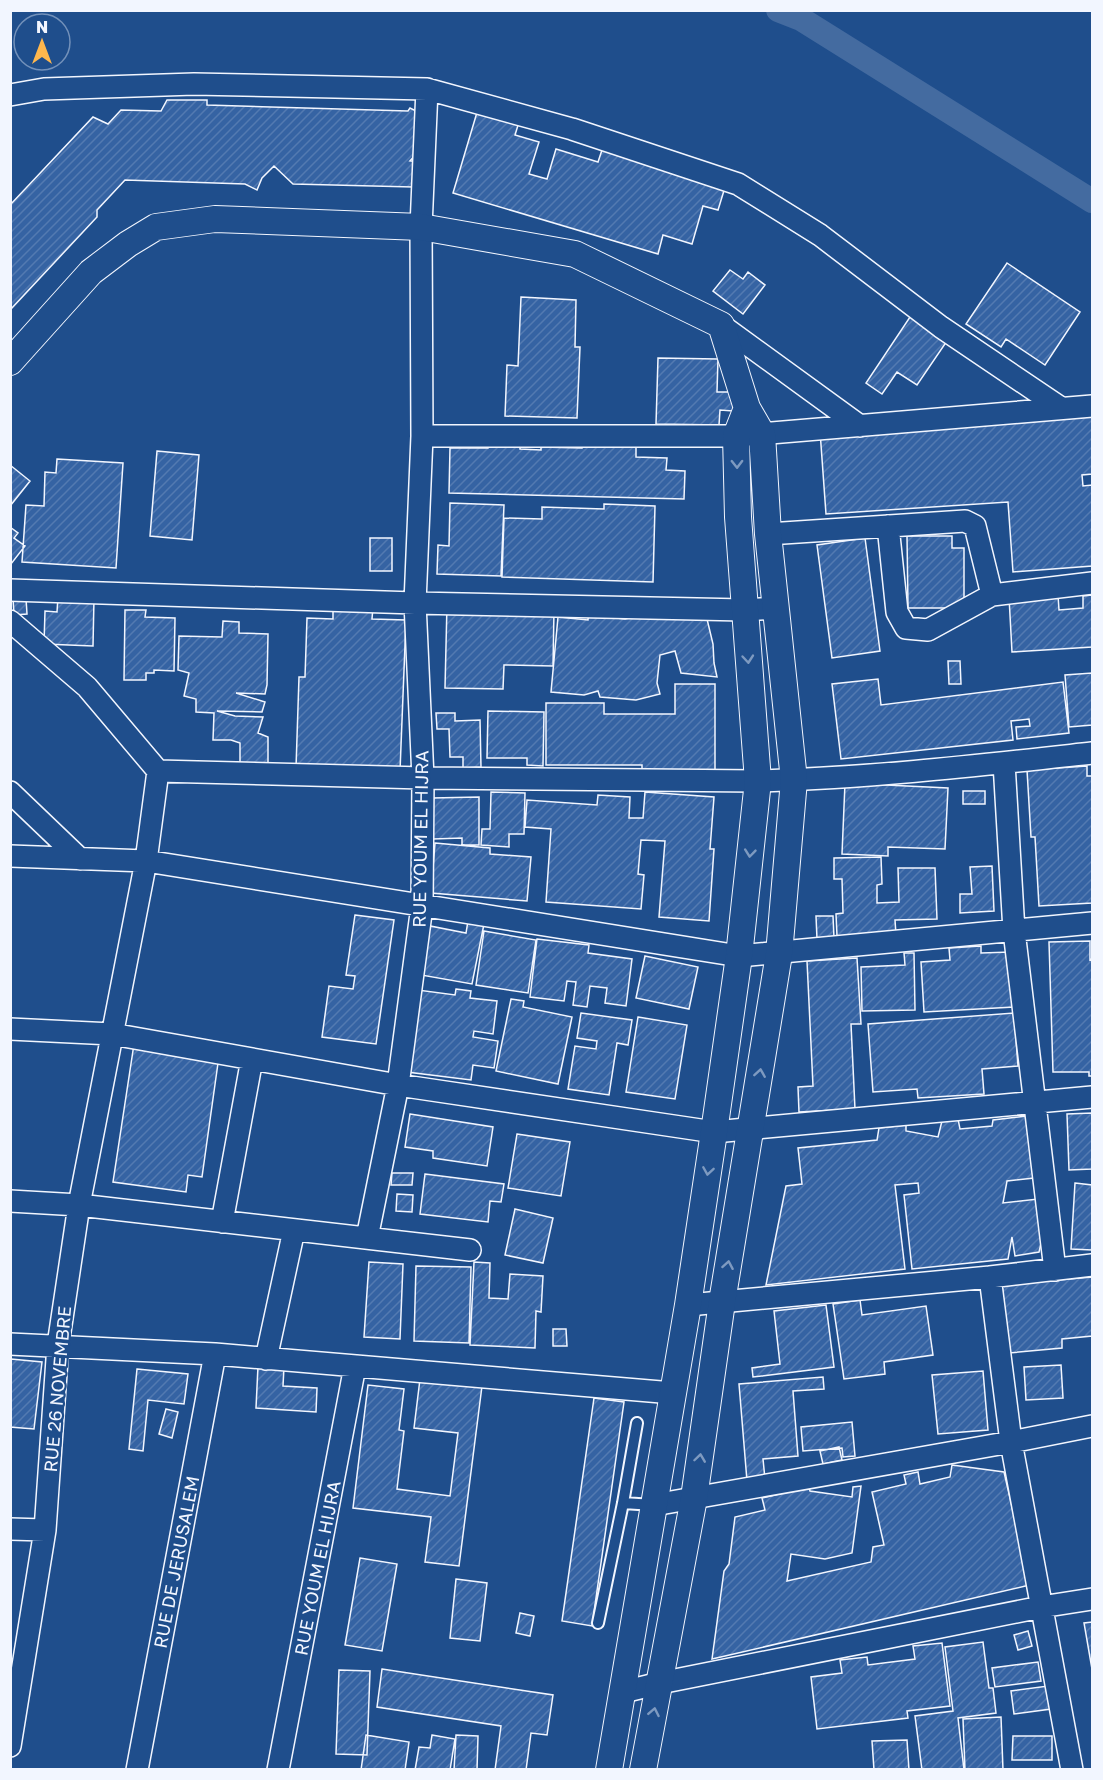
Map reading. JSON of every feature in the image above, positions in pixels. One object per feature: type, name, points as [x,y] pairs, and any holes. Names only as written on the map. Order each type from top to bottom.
[{"type":"street","points":[[10,95],[44,90],[194,84],[427,89],[572,129],[738,184],[820,235],[941,327],[1061,408]]},
{"type":"street","name":"RUE YOUM EL HIJRA","points":[[367,1238],[398,1085],[422,906],[423,778],[415,603],[422,436],[421,227],[427,89]]},
{"type":"street","points":[[10,362],[91,272],[128,244],[156,227],[215,219],[421,227],[574,254],[721,325],[860,426]]},
{"type":"street","points":[[643,1770],[694,1498],[722,1302],[779,954],[794,780],[768,534],[762,434],[747,408],[721,325]]},
{"type":"street","points":[[422,436],[736,436],[1092,406]]},
{"type":"street","points":[[609,1770],[688,1305],[739,956],[758,781],[738,517],[736,436],[747,408]]},
{"type":"street","points":[[768,534],[965,521],[975,526],[992,595]]},
{"type":"street","points":[[888,526],[897,612],[906,628],[928,630],[992,595],[1092,583]]},
{"type":"street","points":[[10,590],[415,603],[744,610],[776,608]]},
{"type":"street","points":[[10,621],[87,687],[158,771],[423,778],[758,781],[1004,763],[1092,753]]},
{"type":"street","points":[[1004,763],[1014,931],[1055,1270]]},
{"type":"street","name":"RUE 26 NOVEMBRE","points":[[10,1746],[45,1530],[58,1345],[80,1205],[146,861],[158,771]]},
{"type":"street","points":[[10,792],[80,859]]},
{"type":"street","points":[[10,856],[146,861],[739,956],[1092,923]]},
{"type":"street","points":[[10,1029],[112,1034],[398,1085],[714,1132],[1092,1097]]},
{"type":"street","points":[[222,1222],[252,1059]]},
{"type":"street","points":[[10,1201],[80,1205],[470,1250]]},
{"type":"street","points":[[266,1359],[294,1230]]},
{"type":"street","points":[[688,1305],[990,1277],[1092,1265]]},
{"type":"street","points":[[990,1277],[1011,1442],[1072,1770]]},
{"type":"street","points":[[10,1344],[215,1354],[673,1393]]},
{"type":"street","name":"RUE DE JERUSALEM","points":[[137,1770],[215,1354]]},
{"type":"street","name":"RUE YOUM EL HIJRA","points":[[278,1770],[355,1366]]},
{"type":"street","points":[[654,1505],[1011,1442],[1092,1425]]},
{"type":"street","points":[[10,1529],[45,1530]]},
{"type":"street","points":[[623,1692],[1041,1607],[1092,1599]]},
{"type":"lane","points":[[598,1623],[637,1423]]},
{"type":"lane","points":[[623,1503],[654,1505]]},
{"type":"building","points":[[167,100],[207,100],[207,105],[408,111],[410,108],[418,112],[417,153],[410,161],[422,162],[413,187],[293,184],[274,166],[262,178],[257,190],[245,184],[125,180],[97,210],[97,217],[10,310],[10,205],[93,117],[108,124],[121,110],[161,111]]},
{"type":"building","points":[[478,109],[519,122],[515,135],[539,142],[529,174],[547,179],[556,149],[598,162],[603,147],[726,184],[718,210],[703,206],[692,244],[663,235],[658,254],[453,193]]},
{"type":"building","points":[[1007,263],[1080,312],[1045,365],[1006,339],[1001,347],[966,324]]},
{"type":"building","points":[[730,270],[743,279],[748,272],[765,285],[743,314],[713,291]]},
{"type":"building","points":[[521,297],[576,300],[575,347],[580,347],[577,418],[505,416],[507,365],[518,366]]},
{"type":"building","points":[[912,314],[949,338],[917,385],[897,372],[882,394],[866,383]]},
{"type":"building","points":[[658,358],[718,359],[717,392],[733,392],[733,411],[720,410],[719,425],[656,424]]},
{"type":"building","points":[[1092,413],[1092,474],[1082,475],[1083,486],[1092,485],[1092,566],[1013,572],[1008,502],[826,514],[820,431]]},
{"type":"building","points":[[489,440],[520,441],[520,449],[541,450],[541,447],[582,448],[582,444],[636,446],[636,457],[667,458],[666,470],[685,471],[684,499],[449,493],[450,448],[488,448]]},
{"type":"building","points":[[157,451],[199,455],[192,540],[150,536]]},
{"type":"building","points":[[57,459],[123,463],[116,568],[22,562],[26,505],[44,506],[45,472],[56,473]]},
{"type":"building","points":[[10,465],[30,481],[10,506]]},
{"type":"building","points":[[450,503],[504,505],[501,576],[437,574],[438,545],[449,546]]},
{"type":"building","points":[[604,504],[655,506],[653,582],[502,577],[504,518],[542,519],[542,507],[604,509]]},
{"type":"building","points":[[10,527],[18,533],[14,538],[25,546],[11,564]]},
{"type":"building","points":[[907,536],[952,536],[952,548],[964,548],[964,608],[908,608]]},
{"type":"building","points":[[370,538],[392,538],[392,571],[370,571]]},
{"type":"building","points":[[865,538],[880,651],[832,658],[817,545]]},
{"type":"building","points":[[1058,595],[1059,610],[1083,608],[1083,596],[1092,595],[1092,647],[1012,652],[1009,597]]},
{"type":"building","points":[[58,597],[94,598],[93,646],[44,644],[45,611],[57,612]]},
{"type":"building","points":[[13,598],[26,598],[27,614],[14,615]]},
{"type":"building","points":[[447,604],[554,610],[553,666],[504,665],[503,689],[445,688]]},
{"type":"building","points":[[333,606],[373,607],[372,619],[406,620],[400,771],[296,768],[299,677],[305,677],[307,618],[333,619]]},
{"type":"building","points":[[125,610],[146,610],[145,617],[175,618],[174,671],[154,670],[154,673],[146,673],[146,680],[124,680]]},
{"type":"building","points":[[589,610],[607,617],[625,619],[655,612],[707,619],[717,677],[681,673],[675,651],[660,655],[657,683],[660,694],[636,700],[600,697],[598,691],[584,695],[551,692],[558,617],[588,620]]},
{"type":"building","points":[[223,621],[239,622],[239,633],[268,634],[265,694],[236,693],[265,702],[262,712],[217,711],[235,716],[263,717],[258,733],[268,737],[268,766],[240,764],[240,743],[231,740],[213,740],[214,713],[196,712],[196,699],[184,696],[189,673],[178,670],[179,636],[222,637]]},
{"type":"building","points":[[948,661],[960,661],[961,684],[949,684]]},
{"type":"building","points":[[1092,673],[1092,725],[1069,727],[1065,675]]},
{"type":"building","points":[[878,679],[881,705],[1063,682],[1069,733],[1017,739],[1016,727],[1030,726],[1029,719],[1011,721],[1013,740],[841,759],[832,684]]},
{"type":"building","points":[[675,684],[715,684],[715,771],[642,771],[642,765],[546,765],[546,703],[604,703],[604,714],[675,714]]},
{"type":"building","points":[[488,711],[544,712],[543,766],[527,765],[527,758],[487,758]]},
{"type":"building","points":[[436,713],[455,713],[455,721],[480,720],[481,767],[463,768],[463,757],[450,757],[449,729],[437,729]]},
{"type":"building","points":[[1087,766],[1087,776],[1092,776],[1092,903],[1039,906],[1035,837],[1031,837],[1027,770]]},
{"type":"building","points":[[845,783],[948,788],[945,849],[888,847],[888,856],[842,854]]},
{"type":"building","points":[[963,791],[985,791],[985,804],[963,804]]},
{"type":"building","points":[[491,792],[525,793],[524,834],[509,834],[509,847],[481,845],[482,829],[490,829]]},
{"type":"building","points":[[645,792],[714,797],[710,849],[714,849],[709,921],[659,917],[665,841],[641,840],[638,874],[644,875],[641,909],[546,902],[551,829],[525,827],[527,800],[597,805],[598,795],[630,797],[629,818],[643,818]]},
{"type":"building","points":[[479,797],[479,845],[462,845],[462,838],[433,839],[432,798]]},
{"type":"building","points":[[435,843],[490,848],[490,854],[531,857],[527,901],[431,893]]},
{"type":"building","points":[[881,857],[882,884],[877,885],[877,903],[899,902],[898,868],[935,868],[937,919],[895,920],[896,935],[837,936],[836,914],[843,913],[842,879],[834,879],[834,858]]},
{"type":"building","points":[[992,866],[994,911],[960,913],[960,894],[972,894],[970,867]]},
{"type":"building","points":[[355,915],[394,920],[376,1044],[322,1037],[329,986],[353,989],[355,976],[346,975]]},
{"type":"building","points":[[816,916],[833,916],[834,938],[817,939]]},
{"type":"building","points":[[468,921],[484,924],[472,984],[421,975],[430,926],[466,933]]},
{"type":"building","points":[[484,931],[536,940],[528,993],[476,985]]},
{"type":"building","points":[[537,939],[589,945],[588,953],[632,959],[626,1006],[605,1003],[607,988],[590,986],[587,1007],[573,1005],[576,982],[567,981],[564,1001],[530,997]]},
{"type":"building","points":[[1090,941],[1092,1076],[1089,1076],[1089,1072],[1053,1072],[1049,942]]},
{"type":"building","points":[[981,946],[981,953],[1011,952],[1014,1007],[924,1012],[921,962],[950,960],[949,948]]},
{"type":"building","points":[[904,953],[914,953],[915,1010],[862,1011],[861,967],[905,965]]},
{"type":"building","points":[[645,956],[698,967],[689,1009],[636,998]]},
{"type":"building","points":[[857,958],[861,1024],[851,1024],[855,1109],[799,1112],[798,1087],[813,1086],[807,961]]},
{"type":"building","points":[[456,989],[471,991],[470,998],[497,1001],[493,1034],[474,1031],[473,1037],[498,1041],[494,1068],[473,1065],[471,1080],[407,1072],[418,990],[455,995]]},
{"type":"building","points":[[511,999],[524,1001],[523,1007],[572,1017],[558,1084],[496,1071]]},
{"type":"building","points":[[581,1013],[632,1020],[628,1045],[617,1043],[609,1095],[568,1089],[575,1046],[596,1049],[597,1041],[577,1038]]},
{"type":"building","points":[[1014,1013],[1018,1066],[982,1069],[984,1094],[918,1098],[917,1089],[873,1092],[868,1024]]},
{"type":"building","points":[[638,1017],[687,1025],[675,1099],[626,1092]]},
{"type":"building","points":[[134,1044],[219,1056],[202,1177],[188,1175],[186,1192],[113,1182]]},
{"type":"building","points":[[1092,1113],[1092,1169],[1069,1170],[1067,1114]]},
{"type":"building","points":[[410,1114],[493,1127],[487,1166],[433,1158],[433,1151],[405,1147]]},
{"type":"building","points":[[1036,1115],[1043,1177],[1007,1181],[1003,1203],[1038,1199],[1043,1235],[1039,1252],[1015,1256],[1012,1237],[1008,1259],[912,1269],[904,1195],[919,1193],[918,1183],[895,1185],[905,1269],[766,1285],[786,1186],[802,1184],[798,1148],[877,1140],[879,1128],[906,1125],[906,1131],[938,1137],[942,1121],[958,1119],[960,1129],[992,1126],[993,1120]]},
{"type":"building","points":[[517,1134],[570,1142],[561,1196],[508,1188]]},
{"type":"building","points":[[392,1173],[413,1173],[412,1185],[391,1185]]},
{"type":"building","points":[[425,1174],[504,1184],[501,1202],[490,1201],[488,1222],[420,1214]]},
{"type":"building","points":[[1075,1183],[1092,1185],[1092,1250],[1071,1249]]},
{"type":"building","points":[[397,1194],[413,1195],[412,1212],[396,1211]]},
{"type":"building","points":[[515,1209],[553,1218],[543,1263],[505,1255]]},
{"type":"building","points":[[369,1262],[403,1264],[400,1339],[364,1337]]},
{"type":"building","points":[[474,1262],[490,1263],[489,1298],[508,1299],[510,1274],[543,1276],[541,1312],[536,1311],[535,1348],[470,1345]]},
{"type":"building","points":[[416,1266],[471,1267],[469,1343],[414,1341]]},
{"type":"building","points":[[1092,1277],[1092,1336],[1062,1339],[1062,1348],[1009,1353],[1002,1285]]},
{"type":"building","points":[[860,1300],[862,1315],[926,1306],[933,1355],[884,1362],[885,1374],[844,1379],[833,1304]]},
{"type":"building","points":[[826,1305],[834,1367],[753,1377],[752,1368],[780,1364],[774,1311]]},
{"type":"building","points":[[553,1329],[566,1329],[567,1346],[553,1346]]},
{"type":"building","points":[[11,1359],[42,1362],[34,1429],[10,1427]]},
{"type":"building","points":[[1061,1365],[1063,1398],[1026,1400],[1024,1367]]},
{"type":"building","points":[[258,1366],[284,1367],[283,1386],[317,1388],[316,1412],[256,1408]]},
{"type":"building","points":[[137,1369],[188,1374],[184,1404],[148,1400],[143,1451],[129,1449]]},
{"type":"building","points":[[983,1371],[988,1430],[938,1434],[932,1375]]},
{"type":"building","points":[[823,1377],[824,1389],[793,1391],[798,1456],[763,1459],[765,1479],[747,1481],[739,1384]]},
{"type":"building","points":[[420,1379],[482,1386],[459,1566],[425,1562],[431,1517],[353,1508],[368,1385],[404,1389],[399,1430],[404,1431],[397,1489],[450,1496],[458,1433],[414,1428]]},
{"type":"building","points":[[594,1398],[624,1402],[592,1626],[562,1621]]},
{"type":"building","points":[[166,1409],[178,1412],[172,1438],[159,1434]]},
{"type":"building","points":[[852,1422],[855,1456],[843,1457],[842,1448],[803,1451],[801,1427]]},
{"type":"building","points":[[839,1447],[842,1460],[823,1464],[820,1451]]},
{"type":"building","points":[[952,1465],[1004,1472],[1030,1585],[712,1659],[724,1571],[729,1564],[735,1517],[765,1510],[762,1498],[809,1487],[810,1491],[852,1497],[853,1487],[861,1486],[852,1553],[825,1559],[791,1554],[787,1581],[871,1562],[873,1547],[884,1545],[872,1492],[906,1484],[904,1475],[918,1472],[920,1484],[950,1477]]},
{"type":"building","points":[[360,1558],[397,1564],[382,1651],[345,1645]]},
{"type":"building","points":[[456,1579],[487,1583],[480,1641],[450,1638]]},
{"type":"building","points":[[520,1613],[534,1616],[530,1636],[516,1633]]},
{"type":"building","points":[[1092,1622],[1092,1669],[1084,1623]]},
{"type":"building","points":[[1028,1631],[1032,1646],[1018,1650],[1014,1635]]},
{"type":"building","points":[[983,1642],[989,1688],[993,1688],[996,1713],[958,1718],[964,1770],[922,1770],[915,1716],[953,1711],[945,1647]]},
{"type":"building","points":[[942,1643],[950,1706],[907,1711],[908,1718],[817,1729],[811,1677],[842,1673],[840,1660],[867,1657],[868,1665],[915,1659],[913,1646]]},
{"type":"building","points":[[1038,1662],[1041,1681],[995,1687],[992,1668]]},
{"type":"building","points":[[382,1669],[553,1695],[547,1735],[531,1733],[526,1770],[495,1770],[501,1726],[377,1707]]},
{"type":"building","points":[[339,1670],[370,1671],[367,1755],[336,1754]]},
{"type":"building","points":[[1048,1686],[1051,1709],[1014,1714],[1011,1691]]},
{"type":"building","points":[[1001,1717],[1003,1770],[965,1770],[963,1719]]},
{"type":"building","points":[[366,1735],[409,1742],[405,1770],[361,1770]]},
{"type":"building","points":[[432,1735],[455,1739],[450,1770],[415,1770],[419,1747],[430,1748]]},
{"type":"building","points":[[456,1735],[478,1736],[477,1770],[454,1770]]},
{"type":"building","points":[[1013,1736],[1052,1736],[1052,1760],[1012,1760]]},
{"type":"building","points":[[907,1740],[909,1770],[874,1770],[872,1741]]},
{"type":"waterway","points":[[778,10],[801,19],[1092,201]]}]
